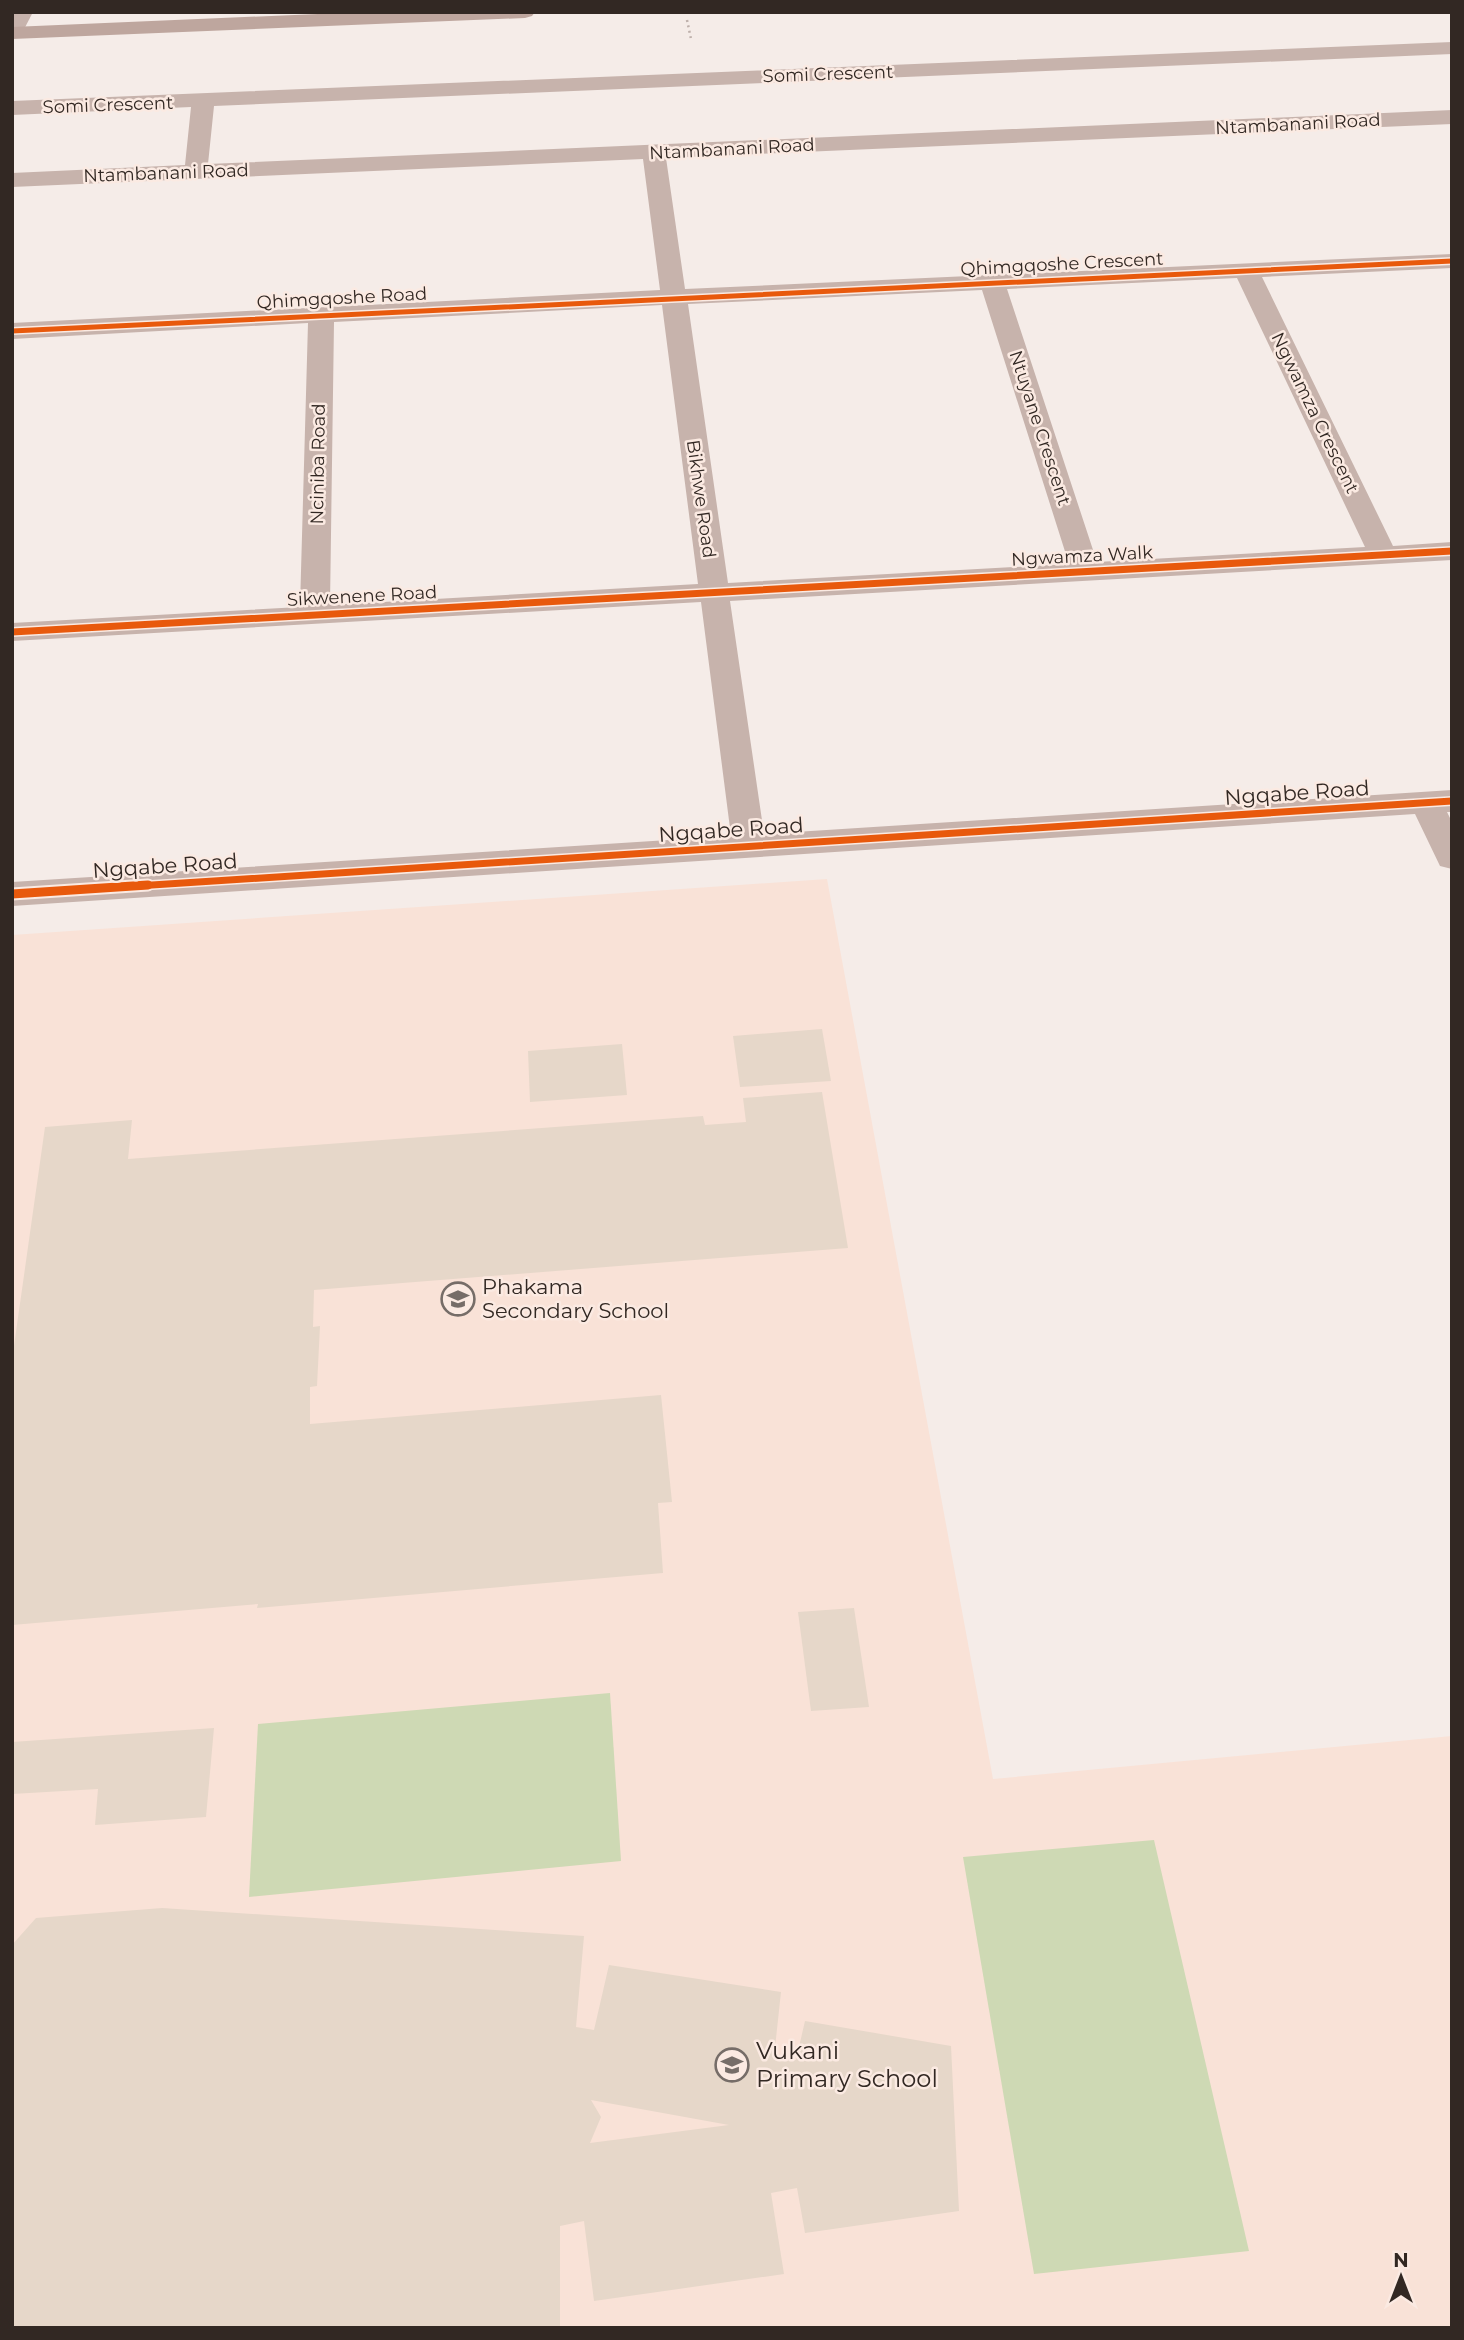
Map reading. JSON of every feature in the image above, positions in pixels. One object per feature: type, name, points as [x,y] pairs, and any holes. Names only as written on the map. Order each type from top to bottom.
[{"type":"street","points":[[12,32],[23,12]]},
{"type":"street","points":[[12,32],[525,12]]},
{"type":"street","name":"Somi Crescent","points":[[12,108],[1452,48]]},
{"type":"street","name":"Somi Crescent","points":[[196,172],[203,101]]},
{"type":"street","name":"Ntambanani Road","points":[[12,180],[1451,118]]},
{"type":"street","name":"Bikhwe Road","points":[[653,152],[749,846]]},
{"type":"street","name":"Qhimgqoshe Crescent","points":[[673,297],[1452,261]]},
{"type":"street","name":"Ngwamza Crescent","points":[[1246,270],[1383,555]]},
{"type":"street","name":"Ntuyane Crescent","points":[[993,284],[1086,572]]},
{"type":"street","name":"Qhimgqoshe Road","points":[[12,331],[673,297]]},
{"type":"street","name":"Nciniba Road","points":[[315,614],[321,314]]},
{"type":"street","name":"Ngwamza Walk","points":[[714,593],[1452,551]]},
{"type":"street","name":"Sikwenene Road","points":[[12,632],[714,593]]},
{"type":"street","points":[[1439,802],[1452,858]]},
{"type":"street","name":"Ngqabe Road","points":[[12,894],[1439,802]]},
{"type":"shaded area","points":[[827,879],[993,1779],[1452,1736],[1452,2328],[12,2328],[12,935]]},
{"type":"green space","points":[[610,1693],[621,1861],[249,1897],[258,1724]]},
{"type":"green space","points":[[1154,1840],[1249,2251],[1034,2274],[963,1857]]},
{"type":"building","points":[[822,1029],[831,1081],[740,1087],[733,1036]]},
{"type":"building","points":[[622,1044],[627,1095],[530,1102],[528,1051]]},
{"type":"building","points":[[822,1092],[848,1248],[314,1290],[313,1327],[320,1326],[317,1386],[310,1387],[310,1424],[661,1395],[672,1502],[658,1503],[663,1573],[257,1608],[258,1604],[12,1625],[12,1360],[45,1127],[132,1120],[128,1159],[703,1116],[705,1125],[746,1122],[743,1098]]},
{"type":"building","points":[[854,1608],[869,1707],[811,1711],[798,1612]]},
{"type":"building","points":[[214,1728],[206,1817],[95,1825],[98,1789],[12,1794],[12,1742]]},
{"type":"building","points":[[162,1908],[584,1936],[576,2027],[594,2030],[609,1965],[781,1992],[774,2057],[796,2060],[805,2021],[951,2046],[959,2211],[805,2233],[797,2188],[771,2193],[784,2274],[594,2301],[584,2221],[560,2226],[560,2328],[12,2328],[12,1945],[36,1918]],"holes":[[[591,2100],[729,2125],[590,2143],[601,2117]]]},
{"type":"cycle path","points":[[12,331],[1452,261]]},
{"type":"cycle path","points":[[12,632],[1452,551]]},
{"type":"cycle path","points":[[12,894],[1452,801]]},
{"type":"place","name":"Phakama Secondary School","points":[[458,1299]]},
{"type":"place","name":"Vukani Primary School","points":[[732,2065]]}]
